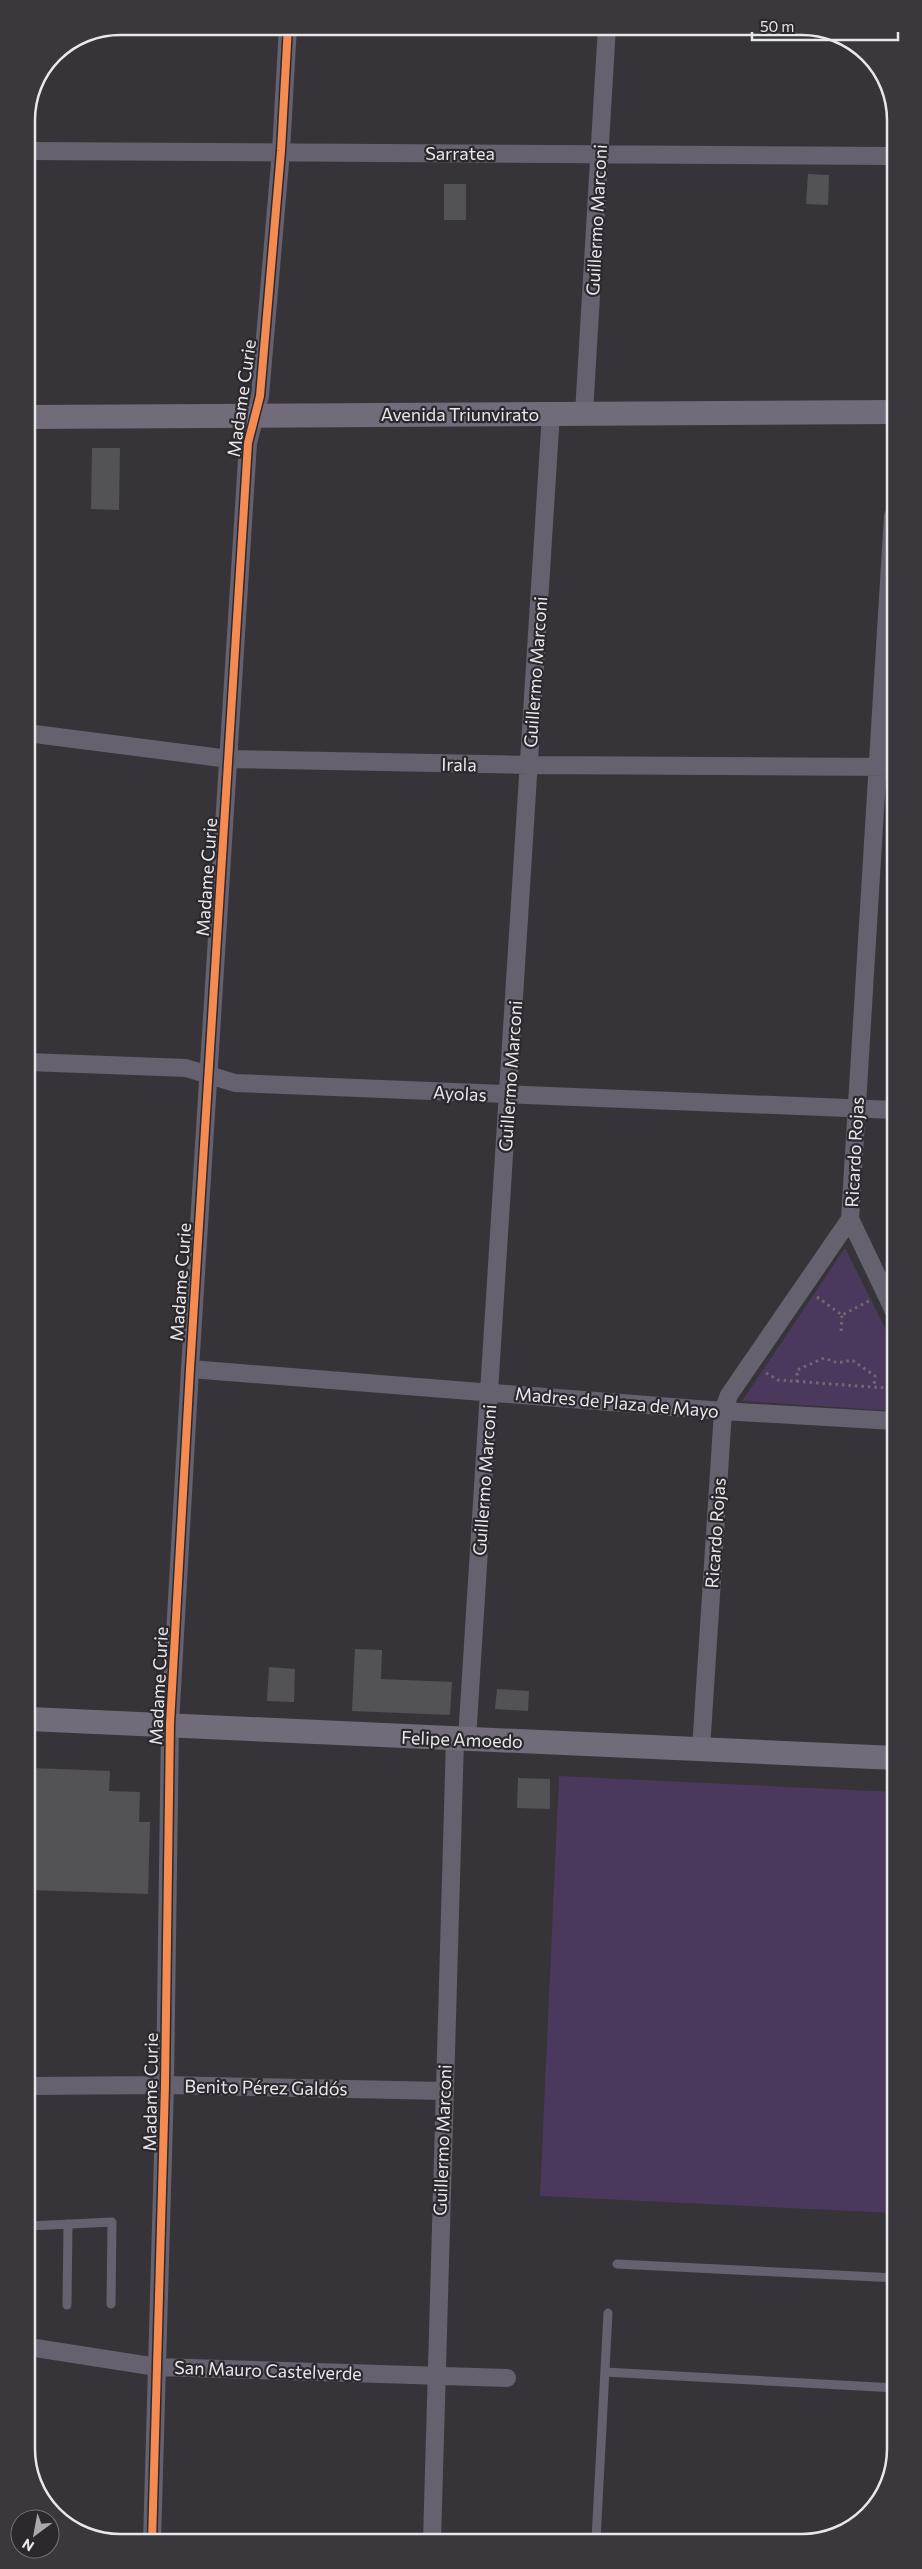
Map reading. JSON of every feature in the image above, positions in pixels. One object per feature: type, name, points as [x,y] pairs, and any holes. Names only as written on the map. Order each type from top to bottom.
[{"type":"street","name":"Madame Curie","points":[[152,2534],[166,2085],[170,1724],[208,1074],[248,443],[260,396],[281,152],[288,35]]},
{"type":"street","name":"Guillermo Marconi","points":[[584,413],[607,35]]},
{"type":"street","name":"Sarratea","points":[[35,151],[887,156]]},
{"type":"street","name":"Avenida Triunvirato","points":[[35,417],[887,412]]},
{"type":"street","name":"Guillermo Marconi","points":[[432,2534],[444,2091],[461,1739],[490,1392],[551,413]]},
{"type":"street","name":"Ricardo Rojas","points":[[701,1749],[723,1411],[729,1396],[850,1219],[856,1109],[886,766],[887,730]]},
{"type":"street","name":"Irala","points":[[35,734],[229,760],[529,765],[886,766]]},
{"type":"street","name":"Ayolas","points":[[35,1062],[138,1064],[186,1068],[208,1074],[225,1082],[235,1083],[887,1110]]},
{"type":"street","points":[[850,1219],[887,1297]]},
{"type":"street","name":"Madres de Plaza de Mayo","points":[[190,1370],[723,1411],[887,1421]]},
{"type":"street","name":"Felipe Amoedo","points":[[35,1719],[887,1758]]},
{"type":"street","name":"Benito Pérez Galdós","points":[[35,2086],[166,2085],[444,2091]]},
{"type":"street","name":"San Mauro Castelverde","points":[[35,2349],[157,2367],[507,2378]]},
{"type":"lane","points":[[35,2226],[112,2222],[111,2304]]},
{"type":"lane","points":[[67,2305],[68,2224]]},
{"type":"lane","points":[[617,2264],[887,2278]]},
{"type":"lane","points":[[596,2534],[608,2313]]},
{"type":"lane","points":[[605,2372],[887,2388]]},
{"type":"path","points":[[803,1286],[842,1315]]},
{"type":"path","points":[[842,1315],[885,1293]]},
{"type":"path","points":[[841,1331],[842,1315]]},
{"type":"path","points":[[797,1382],[797,1370],[824,1358],[838,1363],[852,1360],[875,1376],[874,1387]]},
{"type":"path","points":[[751,1363],[778,1380],[887,1387]]},
{"type":"shaded area","points":[[845,1248],[887,1332],[887,1411],[742,1401]]},
{"type":"shaded area","points":[[559,1776],[887,1792],[887,2213],[540,2196]]},
{"type":"building","points":[[808,174],[829,175],[828,205],[806,204]]},
{"type":"building","points":[[444,184],[466,184],[466,220],[444,220]]},
{"type":"building","points":[[92,448],[120,448],[119,510],[91,509]]},
{"type":"building","points":[[355,1649],[382,1650],[381,1679],[452,1682],[450,1715],[352,1711]]},
{"type":"building","points":[[269,1667],[295,1669],[294,1702],[267,1701]]},
{"type":"building","points":[[497,1689],[529,1691],[528,1711],[495,1709]]},
{"type":"building","points":[[35,1768],[110,1771],[109,1791],[140,1792],[139,1822],[150,1822],[148,1894],[35,1890]]},
{"type":"building","points":[[518,1778],[550,1779],[550,1809],[517,1808]]},
{"type":"cycle path","points":[[152,2534],[165,2085],[170,1724],[190,1369],[248,443],[260,396],[281,151],[287,35]]}]
